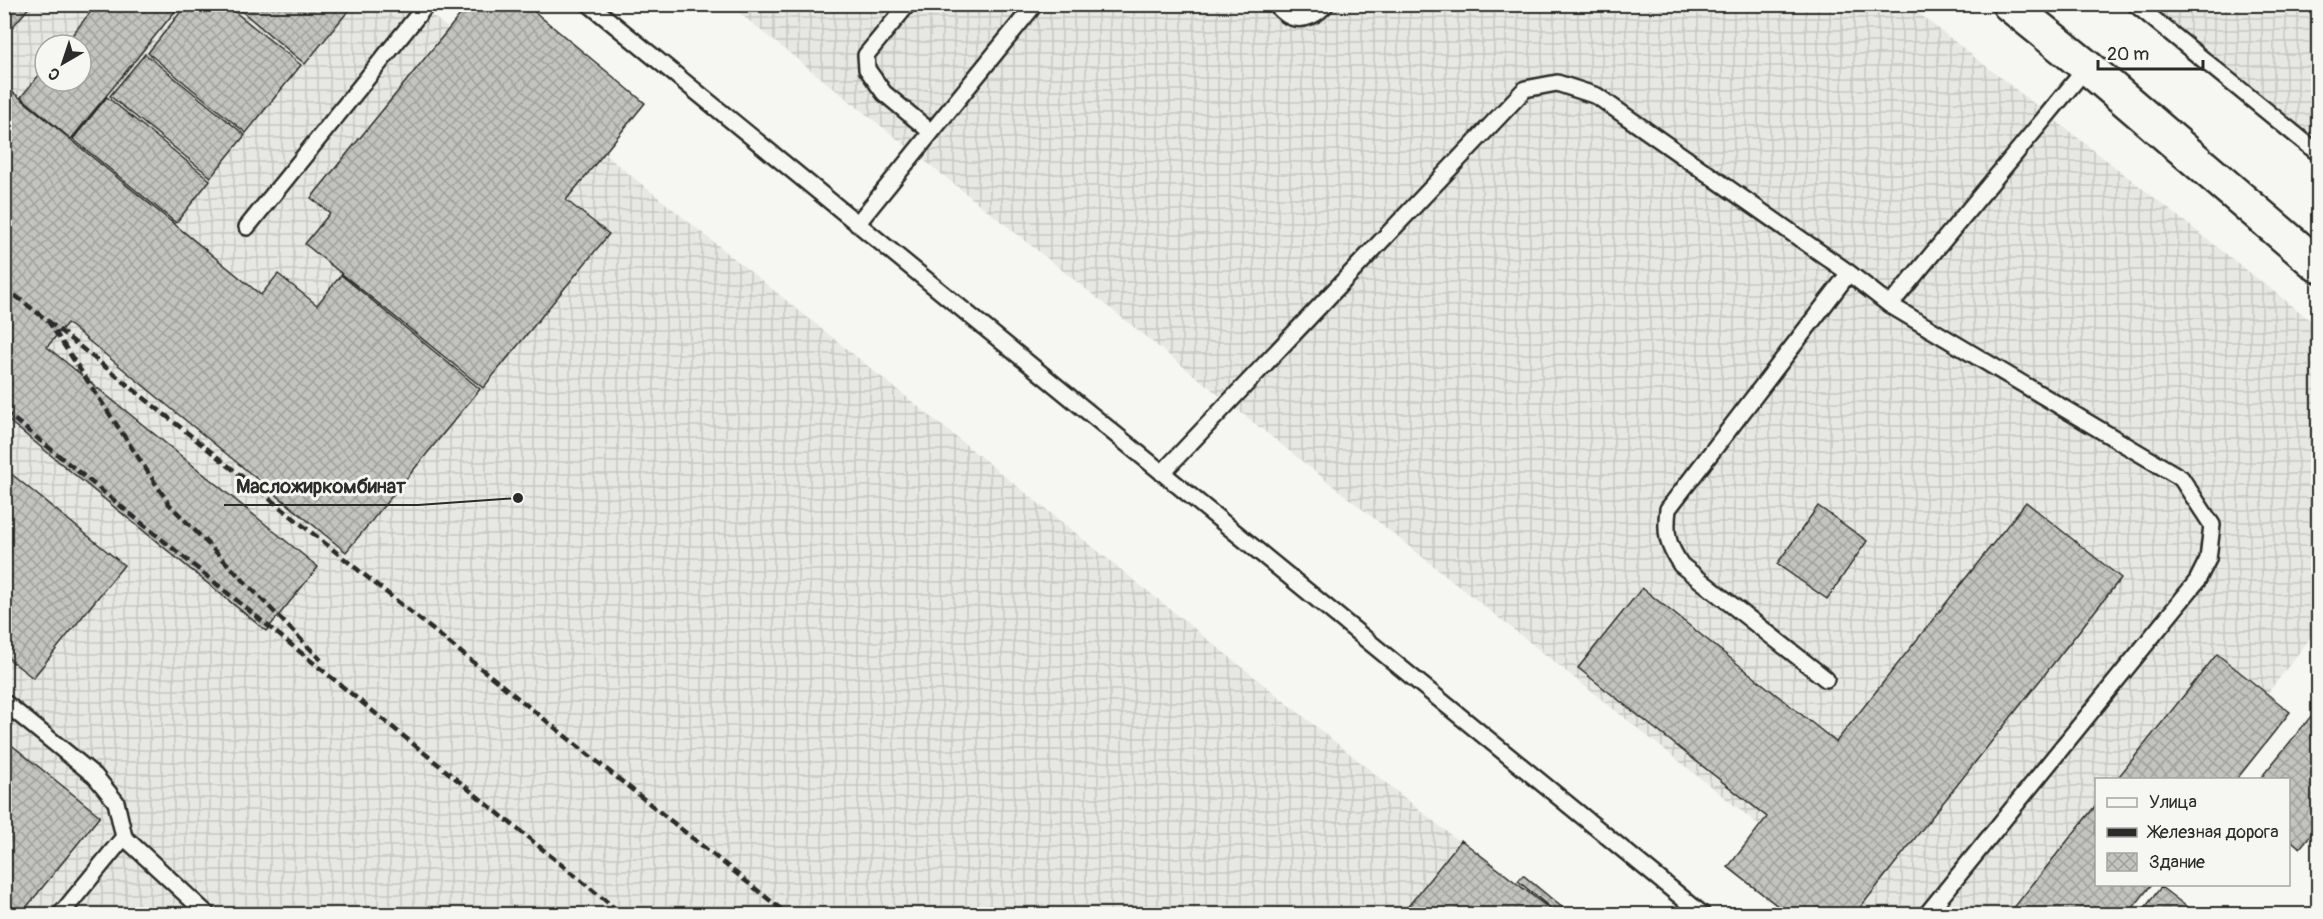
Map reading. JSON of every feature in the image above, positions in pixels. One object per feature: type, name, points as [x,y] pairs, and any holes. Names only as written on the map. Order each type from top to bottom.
[{"type":"street","points":[[2008,4],[2087,67],[2319,265]]},
{"type":"lane","points":[[247,227],[427,4]]},
{"type":"lane","points":[[589,4],[1702,915]]},
{"type":"lane","points":[[908,4],[866,55],[867,69],[884,93],[931,132]]},
{"type":"lane","points":[[857,224],[1035,4]]},
{"type":"lane","points":[[1275,4],[1291,17],[1318,14],[1326,4]]},
{"type":"lane","points":[[2135,4],[2319,153]]},
{"type":"lane","points":[[1890,305],[2087,67]]},
{"type":"lane","points":[[1162,473],[1525,89],[1557,83],[1598,96],[1849,273],[1890,305],[2181,478],[2212,525],[2208,559],[2197,581],[1927,915]]},
{"type":"lane","points":[[1826,679],[1681,565],[1670,549],[1665,532],[1668,509],[1849,273]]},
{"type":"lane","points":[[4,702],[95,776],[116,802],[124,837],[207,915]]},
{"type":"lane","points":[[61,915],[124,837]]},
{"type":"shaded area","points":[[5,4],[419,5],[1549,914],[5,914]]},
{"type":"shaded area","points":[[729,5],[1908,5],[2318,326],[2318,628],[2202,778],[2095,778],[2095,886],[2118,886],[2096,914],[1871,914]]},
{"type":"shaded area","points":[[2120,5],[2318,5],[2318,164]]},
{"type":"building","points":[[4,4],[32,4],[4,37]]},
{"type":"building","points":[[97,4],[169,4],[176,10],[71,139],[21,97],[33,82],[33,93],[93,93],[93,33],[74,33]]},
{"type":"building","points":[[187,4],[225,4],[301,65],[246,133],[148,53]]},
{"type":"building","points":[[233,4],[354,4],[305,64]]},
{"type":"building","points":[[469,4],[525,4],[645,103],[566,200],[609,234],[483,388],[305,244],[330,213],[311,198]]},
{"type":"building","points":[[145,54],[245,135],[211,177],[110,96]]},
{"type":"building","points":[[4,85],[261,295],[278,274],[317,305],[341,275],[480,389],[346,552],[67,323],[47,347],[318,567],[266,631],[4,417]]},
{"type":"building","points":[[107,97],[210,180],[176,223],[73,139]]},
{"type":"building","points":[[4,468],[124,565],[33,678],[4,655]]},
{"type":"building","points":[[2026,502],[2121,578],[1855,914],[1788,914],[1728,867],[1767,817],[1578,668],[1642,588],[1836,742]]},
{"type":"building","points":[[1818,506],[1867,541],[1827,599],[1777,564]]},
{"type":"building","points":[[2217,654],[2290,712],[2238,778],[2118,778]]},
{"type":"building","points":[[2312,715],[2318,721],[2318,826],[2300,848],[2290,840],[2290,778],[2261,778]]},
{"type":"building","points":[[4,739],[100,816],[21,914],[4,914]]},
{"type":"building","points":[[2095,806],[2095,886],[2150,886],[2128,914],[2009,914]]},
{"type":"building","points":[[1461,840],[1551,910],[1547,914],[1402,914]]},
{"type":"building","points":[[1523,875],[1570,914],[1552,914],[1554,911],[1518,881]]},
{"type":"building","points":[[2161,887],[2196,914],[2140,914]]},
{"type":"railway","points":[[4,287],[48,321],[169,504],[321,660]]},
{"type":"railway","points":[[48,321],[787,914]]},
{"type":"railway","points":[[4,411],[622,914]]},
{"type":"place","name":"Масложиркомбинат","points":[[518,498]]}]
